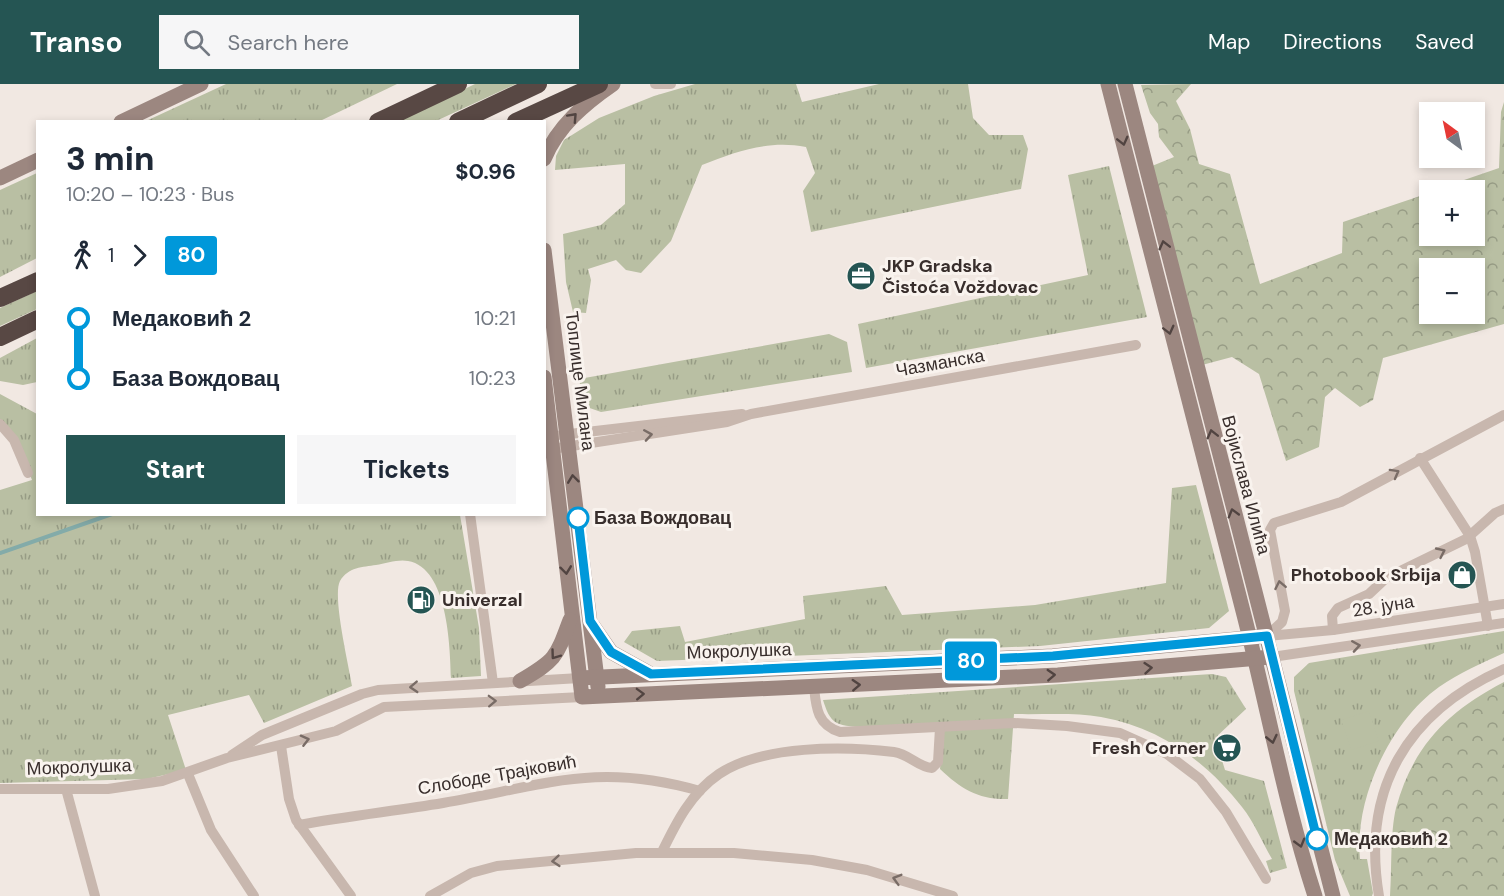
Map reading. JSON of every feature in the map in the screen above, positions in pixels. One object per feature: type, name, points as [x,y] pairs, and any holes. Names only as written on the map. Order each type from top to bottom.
[{"type":"highway","points":[[382,120],[458,84]]},
{"type":"highway","points":[[462,120],[538,84]]},
{"type":"highway","points":[[520,120],[599,84]]},
{"type":"highway","points":[[0,298],[36,282]]},
{"type":"highway","points":[[0,337],[36,320]]},
{"type":"main road","points":[[125,120],[201,84]]},
{"type":"main road","points":[[546,155],[554,138],[573,116],[613,84]]},
{"type":"main road","name":"Војислава Илића","points":[[1108,84],[1210,490],[1250,638],[1285,790],[1315,896]]},
{"type":"main road","name":"Војислава Илића","points":[[1125,84],[1227,490],[1267,636],[1333,896]]},
{"type":"main road","points":[[0,178],[36,161]]},
{"type":"main road","name":"Топлице Милана","points":[[546,264],[598,696]]},
{"type":"main road","name":"Топлице Милана","points":[[546,396],[582,697]]},
{"type":"main road","points":[[520,681],[549,664],[558,654],[572,614]]},
{"type":"main road","points":[[590,621],[611,652],[651,674]]},
{"type":"main road","name":"Мокролушка","points":[[580,678],[1031,658],[1267,636]]},
{"type":"main road","name":"Мокролушка","points":[[582,697],[1058,675],[1272,657]]},
{"type":"street","points":[[655,84],[671,84]]},
{"type":"street","name":"Чазманска","points":[[551,442],[727,422],[751,414],[1136,345]]},
{"type":"street","points":[[1267,636],[1282,622],[1285,611],[1270,530],[1274,524],[1341,502],[1504,415]]},
{"type":"street","points":[[0,424],[14,440],[28,473]]},
{"type":"street","points":[[1420,458],[1470,536],[1488,626]]},
{"type":"street","points":[[1333,630],[1332,616],[1338,608],[1369,594],[1386,578],[1470,536],[1495,513],[1504,509]]},
{"type":"street","points":[[470,516],[493,683]]},
{"type":"street","name":"28. јуна","points":[[1267,636],[1333,630],[1504,604]]},
{"type":"street","name":"28. јуна","points":[[1272,657],[1504,623]]},
{"type":"street","points":[[1379,896],[1375,855],[1377,830],[1386,788],[1400,754],[1411,736],[1438,708],[1462,690],[1504,669]]},
{"type":"street","name":"Мокролушка","points":[[227,758],[262,735],[362,694],[390,689],[580,678]]},
{"type":"street","points":[[814,687],[819,716],[826,726],[836,731],[940,728],[983,724],[1067,726],[1114,732],[1153,747],[1193,773],[1207,786],[1245,839],[1266,879]]},
{"type":"street","name":"Мокролушка","points":[[0,789],[125,787],[188,774],[227,758],[336,731],[384,707],[582,697]]},
{"type":"street","points":[[662,852],[678,819],[700,792],[731,767],[790,752],[832,749],[897,753],[932,768],[938,762],[940,728]]},
{"type":"street","points":[[281,746],[289,799],[299,825],[351,896]]},
{"type":"street","points":[[188,774],[215,838],[254,896]]},
{"type":"street","name":"Слободе Трајковић","points":[[299,825],[444,803],[579,777],[647,778],[700,792]]},
{"type":"street","points":[[66,789],[95,896]]},
{"type":"street","points":[[430,896],[471,873],[497,866],[662,852],[734,853],[812,860],[867,870],[953,896]]},
{"type":"green space","points":[[226,84],[397,84],[322,120],[148,120]]},
{"type":"green space","points":[[475,84],[516,84],[438,120],[400,120]]},
{"type":"green space","points":[[695,84],[796,84],[802,102],[879,84],[968,84],[973,118],[989,135],[1023,135],[1028,149],[1021,189],[811,232],[803,191],[815,173],[806,147],[779,145],[741,151],[702,165],[671,241],[641,273],[626,270],[616,260],[588,269],[591,280],[586,313],[573,312],[566,282],[563,234],[601,225],[625,204],[625,164],[555,170],[556,156],[564,140],[599,118],[654,96]]},
{"type":"green space","points":[[1191,84],[1176,101],[1190,129],[1199,164],[1230,174],[1260,284],[1342,253],[1343,222],[1419,196],[1419,246],[1485,246],[1485,180],[1464,180],[1499,168],[1501,112],[1504,102],[1504,324],[1383,358],[1373,400],[1360,407],[1335,388],[1325,397],[1319,447],[1286,461],[1259,374],[1232,357],[1202,365],[1152,166],[1174,157],[1159,137],[1158,124],[1150,113],[1141,85]]},
{"type":"green space","points":[[1109,166],[1147,317],[866,368],[858,324],[1088,275],[1068,175]]},
{"type":"green space","points":[[36,173],[36,259],[0,277],[0,190]]},
{"type":"green space","points":[[36,291],[36,309],[0,326],[0,308]]},
{"type":"green space","points":[[829,334],[847,342],[852,372],[601,412],[584,406],[579,379]]},
{"type":"green space","points":[[36,339],[36,382],[23,385],[0,381],[0,358]]},
{"type":"green space","points":[[0,394],[36,413],[36,516],[460,516],[479,628],[481,676],[451,678],[448,629],[444,610],[431,578],[421,567],[401,560],[361,567],[343,576],[338,589],[339,616],[352,686],[264,723],[249,695],[168,715],[186,770],[147,779],[0,783],[0,490],[32,480],[15,436],[0,419]]},
{"type":"green space","points":[[1196,485],[1229,611],[1209,628],[1040,646],[657,661],[624,642],[632,631],[680,626],[685,642],[805,619],[803,596],[886,586],[902,615],[1035,605],[1166,583],[1172,488]]},
{"type":"green space","points":[[1504,631],[1504,653],[1439,687],[1405,720],[1391,741],[1369,787],[1360,836],[1360,859],[1367,859],[1373,893],[1372,896],[1350,896],[1335,860],[1294,691],[1294,677],[1309,663]]},
{"type":"green space","points":[[1212,674],[1226,677],[1246,709],[1215,738],[1225,770],[1264,781],[1287,868],[1270,873],[1266,861],[1272,859],[1250,819],[1228,790],[1213,775],[1180,748],[1143,729],[1090,715],[1014,714],[1008,799],[998,799],[988,798],[963,788],[940,769],[945,723],[873,727],[846,726],[832,719],[823,700]]},
{"type":"green space","points":[[1504,682],[1504,896],[1390,896],[1394,818],[1403,786],[1412,766],[1435,733],[1450,718],[1484,693]]},
{"type":"green space","points":[[1369,711],[1379,741],[1351,750],[1341,720]]},
{"type":"waterway","points":[[0,553],[106,516]]},
{"type":"bus line","name":"80","points":[[578,518],[590,621],[599,638],[611,652],[627,663],[651,674],[1053,656],[1139,650],[1267,636],[1317,839]]},
{"type":"place","name":"JKP Gradska Čistoća Voždovac","points":[[861,276]]},
{"type":"place","name":"База Вождовац","points":[[578,518]]},
{"type":"place","name":"Photobook Srbija","points":[[1462,575]]},
{"type":"place","name":"Univerzal","points":[[421,600]]},
{"type":"place","name":"Fresh Corner","points":[[1227,748]]},
{"type":"place","name":"Медаковић 2","points":[[1317,839]]}]
